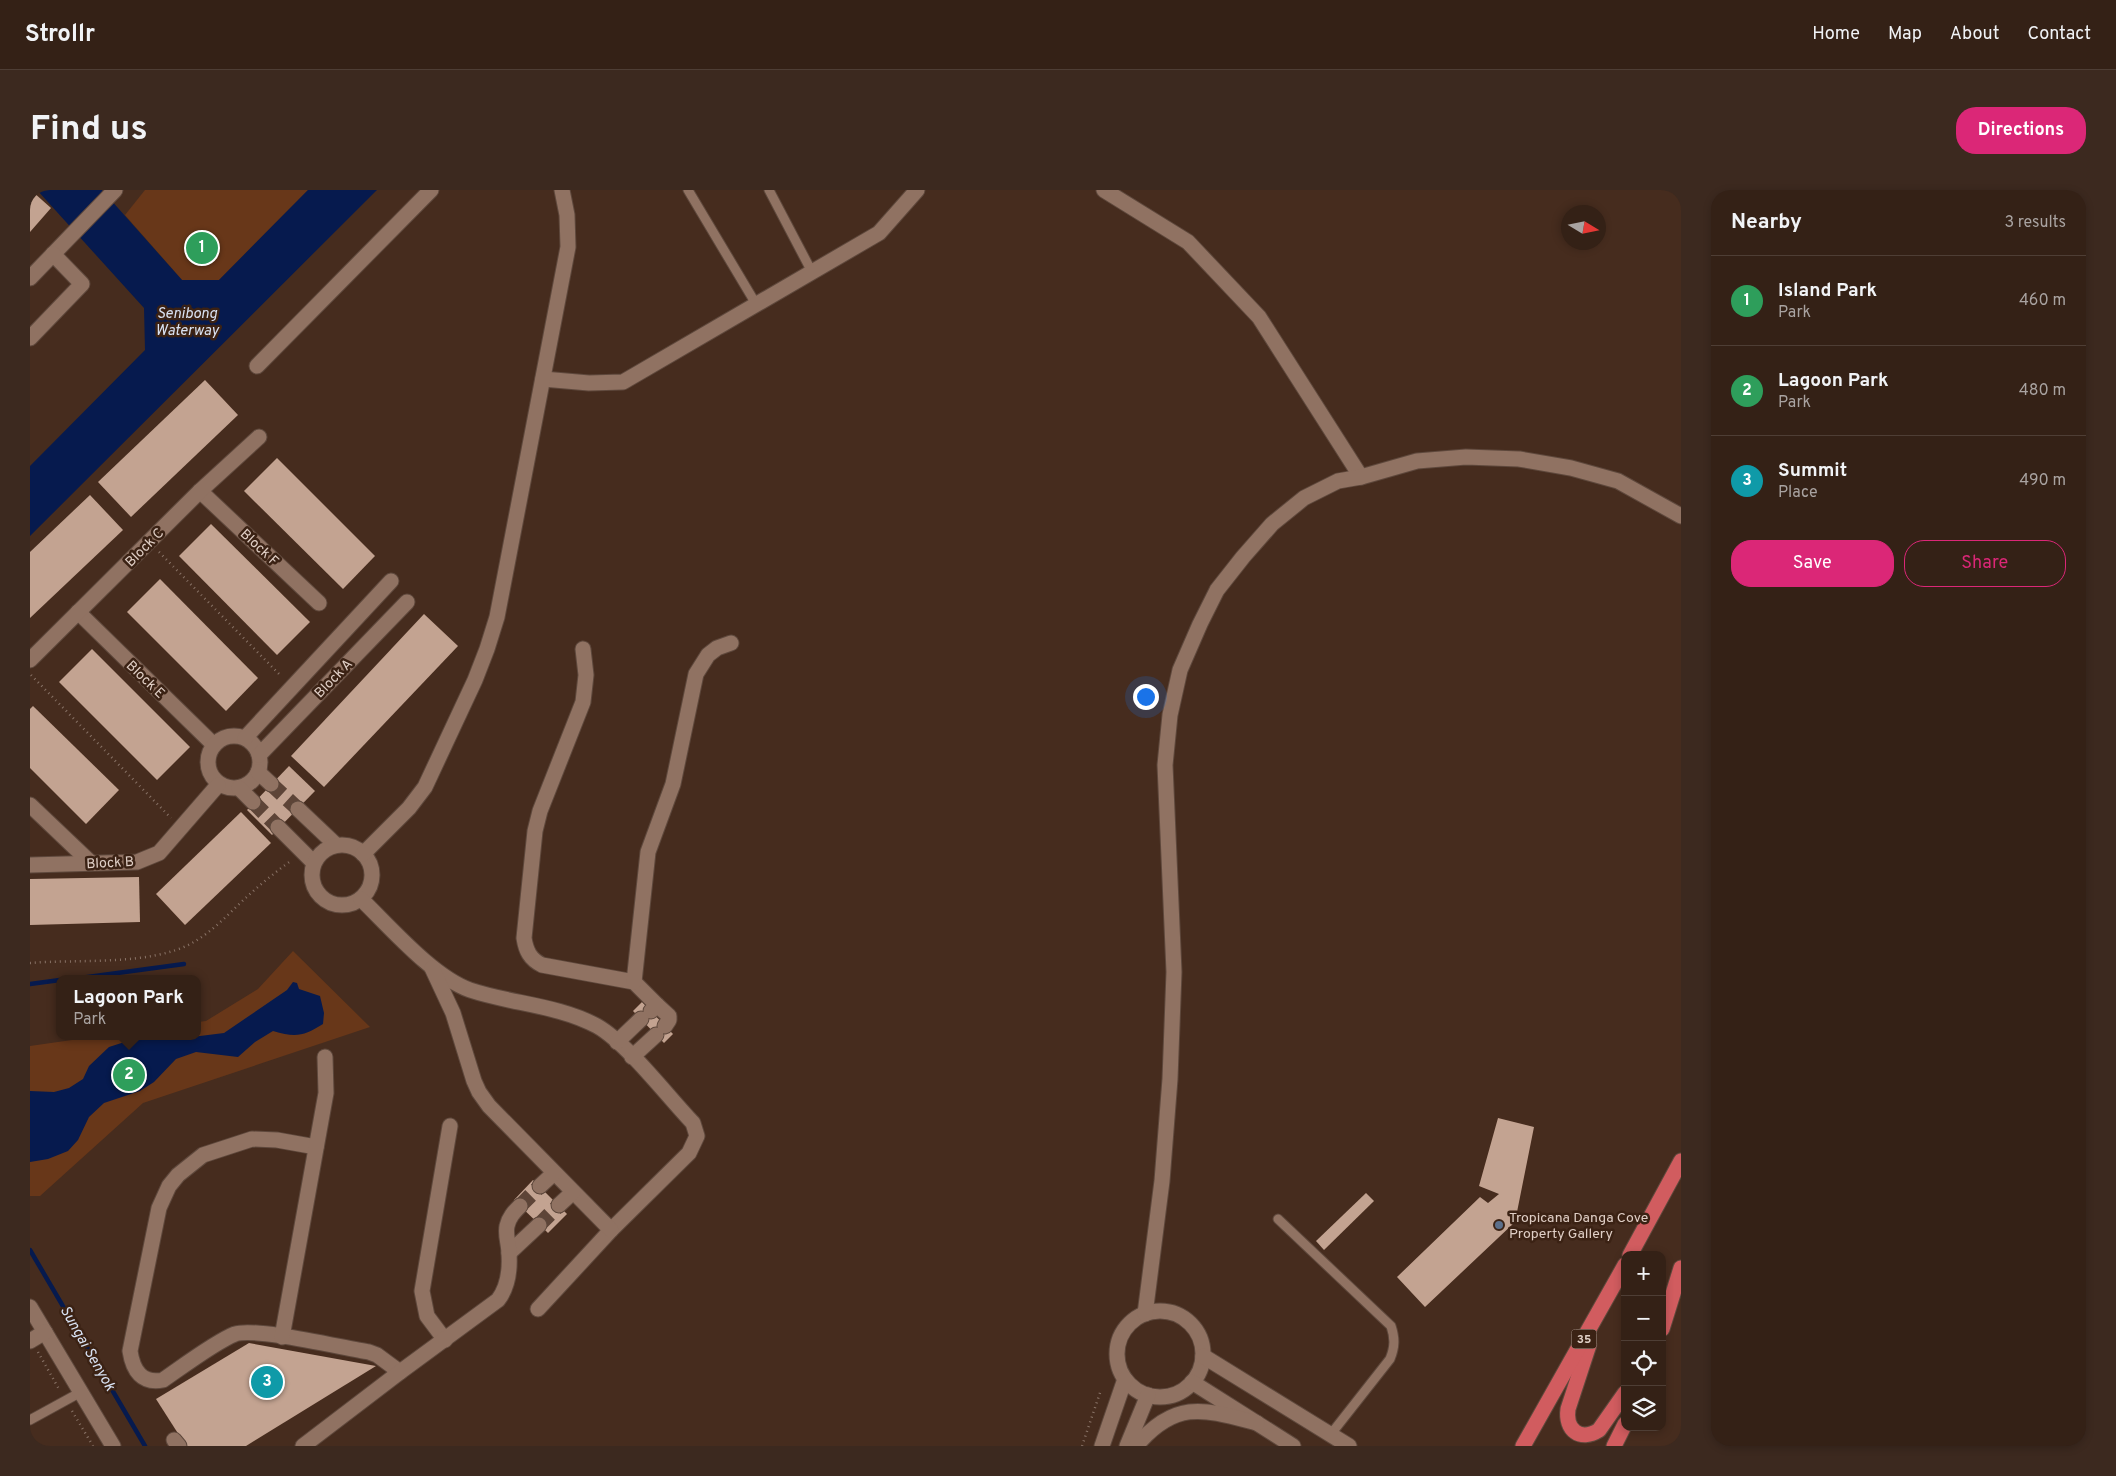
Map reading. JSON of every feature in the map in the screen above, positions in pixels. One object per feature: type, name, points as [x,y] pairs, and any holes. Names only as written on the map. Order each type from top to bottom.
[{"type":"highway","points":[[1632,1251],[1681,1162]]},
{"type":"highway","points":[[1666,1316],[1681,1268]]},
{"type":"highway","name":"35","points":[[1523,1446],[1621,1272]]},
{"type":"highway","points":[[1602,1306],[1570,1400],[1566,1417],[1568,1423],[1575,1432],[1581,1435],[1593,1434],[1599,1430],[1621,1399]]},
{"type":"highway","points":[[1513,1446],[1542,1413]]},
{"type":"highway","points":[[1614,1446],[1622,1431]]},
{"type":"street","points":[[30,278],[115,190]]},
{"type":"street","points":[[257,366],[431,190]]},
{"type":"street","points":[[363,854],[409,808],[425,787],[475,680],[497,617],[568,247],[567,214],[562,190]]},
{"type":"street","points":[[543,379],[589,383],[623,382],[879,233],[918,190]]},
{"type":"street","points":[[1104,190],[1188,242],[1260,317],[1360,477]]},
{"type":"street","points":[[30,338],[82,284],[53,254]]},
{"type":"street","name":"Block C","points":[[30,660],[200,491],[259,437]]},
{"type":"street","points":[[1145,1314],[1162,1181],[1170,1079],[1174,972],[1165,765],[1170,714],[1180,670],[1200,624],[1218,590],[1243,557],[1272,524],[1304,498],[1338,481],[1360,477],[1417,461],[1466,457],[1519,459],[1571,468],[1618,480],[1681,516]]},
{"type":"street","name":"Block F","points":[[200,491],[319,603]]},
{"type":"street","points":[[245,738],[391,581]]},
{"type":"street","name":"Block A","points":[[259,755],[407,602]]},
{"type":"street","name":"Block E","points":[[78,612],[214,745]]},
{"type":"street","points":[[650,1012],[634,982],[648,852],[673,784],[696,674],[708,655],[717,648],[731,643]]},
{"type":"street","points":[[583,649],[586,675],[583,702],[540,811],[535,831],[524,938],[529,955],[542,965],[634,982]]},
{"type":"street","points":[[228,736],[245,738],[252,742],[259,755],[258,772],[247,785],[239,788],[232,789],[218,785],[208,769],[209,752],[214,745],[228,736]]},
{"type":"street","points":[[258,772],[271,784]]},
{"type":"street","name":"Block B","points":[[30,865],[138,862],[159,853],[218,785]]},
{"type":"street","points":[[239,788],[253,802]]},
{"type":"street","points":[[30,805],[92,863]]},
{"type":"street","points":[[298,809],[336,845]]},
{"type":"street","points":[[278,827],[314,863]]},
{"type":"street","points":[[336,845],[346,845],[363,854],[369,862],[372,872],[371,882],[367,891],[361,899],[352,904],[332,904],[316,892],[312,883],[314,863],[319,855],[327,848],[336,845]]},
{"type":"street","points":[[361,899],[431,967],[457,984],[470,990],[563,1013],[599,1027],[632,1057],[693,1123],[697,1136],[689,1153],[611,1230],[538,1309]]},
{"type":"street","points":[[431,967],[445,994],[479,1092],[489,1106],[611,1230]]},
{"type":"street","points":[[617,1042],[650,1012]]},
{"type":"street","points":[[632,1057],[669,1020],[669,1016],[650,1012]]},
{"type":"street","points":[[282,1337],[326,1093],[325,1057]]},
{"type":"street","points":[[445,1340],[428,1316],[422,1291],[450,1126]]},
{"type":"street","points":[[316,1148],[277,1140],[252,1139],[203,1155],[178,1175],[169,1186],[159,1208],[132,1340],[131,1359],[139,1375],[146,1380],[154,1382],[163,1380],[235,1334],[255,1333],[369,1352],[377,1355],[400,1372]]},
{"type":"street","points":[[540,1186],[554,1173]]},
{"type":"street","points":[[559,1205],[573,1192]]},
{"type":"street","points":[[303,1446],[498,1300],[507,1284],[509,1253],[506,1231],[511,1217],[520,1206]]},
{"type":"street","points":[[509,1253],[539,1225]]},
{"type":"street","points":[[30,1307],[113,1446]]},
{"type":"street","points":[[1166,1311],[1185,1319],[1199,1335],[1203,1356],[1198,1374],[1192,1382],[1177,1394],[1167,1396],[1148,1395],[1132,1386],[1125,1378],[1118,1358],[1120,1342],[1127,1327],[1145,1314],[1166,1311]]},
{"type":"street","points":[[30,1341],[45,1332]]},
{"type":"street","points":[[1203,1356],[1348,1446]]},
{"type":"street","points":[[1102,1446],[1125,1378]]},
{"type":"street","points":[[1192,1382],[1293,1446]]},
{"type":"street","points":[[1127,1446],[1148,1395]]},
{"type":"street","points":[[1136,1446],[1149,1430],[1160,1422],[1184,1412],[1215,1412],[1257,1423]]},
{"type":"lane","points":[[688,190],[756,304]]},
{"type":"lane","points":[[769,190],[812,272]]},
{"type":"lane","points":[[1278,1219],[1391,1326],[1394,1335],[1394,1349],[1390,1359],[1331,1434]]},
{"type":"lane","points":[[30,1420],[81,1392]]},
{"type":"path","points":[[149,542],[292,688]]},
{"type":"path","points":[[30,674],[181,828]]},
{"type":"path","points":[[30,963],[103,960],[167,954],[192,943],[221,922],[271,875],[303,852]]},
{"type":"path","points":[[1082,1446],[1101,1390]]},
{"type":"shaded area","points":[[145,190],[308,190],[219,280],[182,280],[125,215]]},
{"type":"shaded area","points":[[293,951],[370,1027],[143,1103],[40,1196],[30,1196],[30,1046],[72,1040],[201,1040],[201,1022],[206,1021],[258,989]]},
{"type":"water","name":"Senibong Waterway","points":[[37,190],[102,190],[182,280],[219,280],[308,190],[377,190],[30,536],[30,466],[145,350],[144,308]]},
{"type":"water","points":[[293,982],[297,983],[299,989],[320,996],[324,1013],[323,1024],[300,1035],[288,1035],[273,1031],[255,1042],[238,1057],[196,1052],[176,1059],[154,1082],[140,1091],[104,1103],[89,1117],[78,1140],[68,1151],[48,1159],[30,1162],[30,1091],[54,1092],[69,1088],[83,1079],[89,1066],[109,1047],[131,1040],[201,1040],[201,1036],[224,1033],[287,990]]},
{"type":"building","points":[[33,192],[51,208],[30,232],[30,195]]},
{"type":"building","points":[[205,380],[238,415],[131,517],[98,482]]},
{"type":"building","points":[[277,458],[375,556],[343,589],[244,491]]},
{"type":"building","points":[[90,495],[123,530],[30,618],[30,552]]},
{"type":"building","points":[[211,524],[310,622],[277,655],[179,556]]},
{"type":"building","points":[[160,579],[258,678],[226,711],[127,612]]},
{"type":"building","points":[[424,614],[458,646],[324,787],[291,756]]},
{"type":"building","points":[[92,649],[190,747],[157,780],[59,682]]},
{"type":"building","points":[[33,706],[119,790],[86,824],[30,768],[30,709]]},
{"type":"building","points":[[289,766],[315,791],[272,835],[247,810]]},
{"type":"building","points":[[241,812],[271,843],[185,925],[156,894]]},
{"type":"building","points":[[139,877],[140,922],[30,925],[30,879]]},
{"type":"building","points":[[642,1002],[673,1034],[664,1043],[633,1011]]},
{"type":"building","points":[[1498,1118],[1534,1127],[1515,1222],[1425,1307],[1397,1277],[1480,1197],[1488,1203],[1499,1194],[1479,1186]]},
{"type":"building","points":[[533,1180],[567,1214],[548,1233],[514,1200]]},
{"type":"building","points":[[1366,1193],[1374,1201],[1324,1250],[1316,1241]]},
{"type":"building","points":[[249,1343],[376,1366],[246,1446],[186,1446],[156,1399]]},
{"type":"waterway","name":"Sungai Senyok","points":[[103,975],[184,964]]},
{"type":"waterway","name":"Sungai Senyok","points":[[30,984],[56,981]]},
{"type":"waterway","name":"Sungai Senyok","points":[[30,1250],[145,1446]]},
{"type":"tunnel","points":[[271,784],[298,809]]},
{"type":"tunnel","points":[[253,802],[278,827]]},
{"type":"tunnel","points":[[520,1206],[540,1186]]},
{"type":"tunnel","points":[[539,1225],[559,1205]]},
{"type":"place","name":"Island Park","points":[[202,248]]},
{"type":"place","name":"Lagoon Park","points":[[129,1075]]},
{"type":"place","name":"Tropicana Danga Cove Property Gallery","points":[[1499,1225]]},
{"type":"place","name":"Summit","points":[[267,1382]]}]
